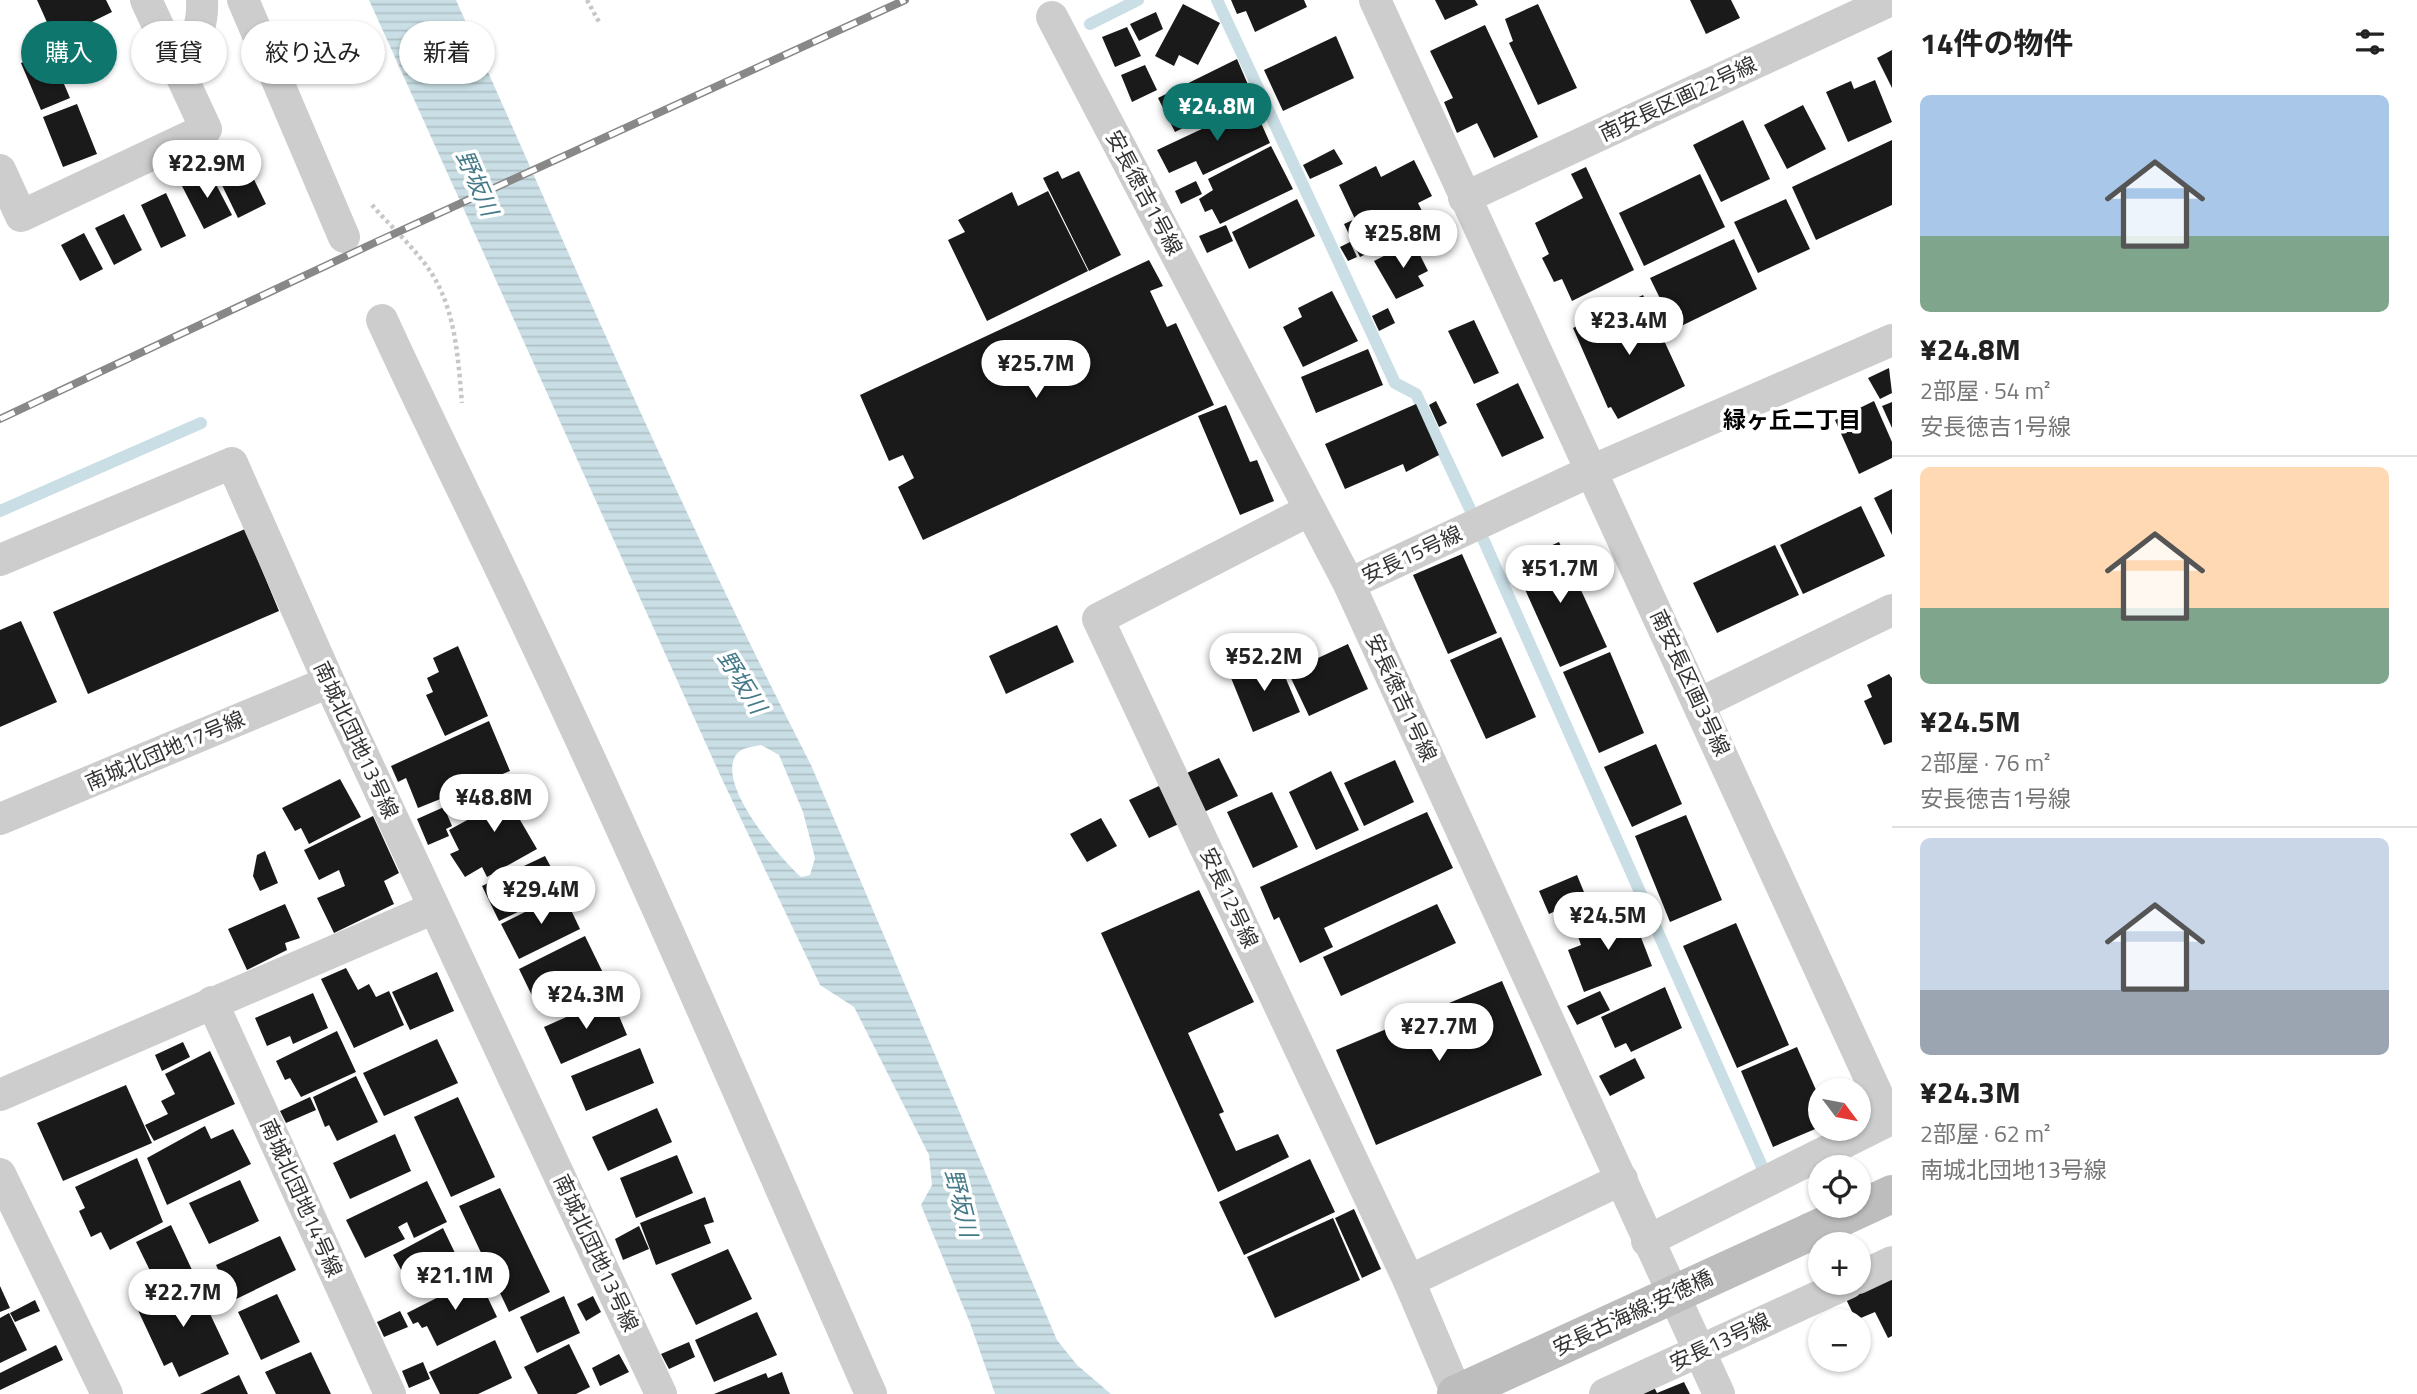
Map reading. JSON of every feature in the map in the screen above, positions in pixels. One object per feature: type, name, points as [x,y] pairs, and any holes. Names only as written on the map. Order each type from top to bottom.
[{"type":"street","points":[[146,0],[156,21]]},
{"type":"street","points":[[201,21],[202,0]]},
{"type":"street","points":[[243,0],[344,237]]},
{"type":"street","name":"南安長区画3号線","points":[[1375,0],[1589,471],[1701,703],[1891,1119],[1647,1241]]},
{"type":"street","name":"南安長区画22号線","points":[[1464,198],[1891,0]]},
{"type":"street","name":"安長徳吉1号線","points":[[1052,17],[1349,584],[1719,1394]]},
{"type":"street","points":[[0,170],[21,216],[206,129],[185,84]]},
{"type":"street","points":[[382,320],[458,485],[515,598],[640,872],[871,1394]]},
{"type":"street","name":"安長15号線","points":[[1349,584],[1589,471],[1892,340]]},
{"type":"street","name":"南城北団地13号線","points":[[0,560],[232,463],[329,682],[661,1394]]},
{"type":"street","name":"安長12号線","points":[[1310,510],[1098,619],[1409,1281],[1456,1394]]},
{"type":"street","points":[[1701,703],[1892,610]]},
{"type":"street","name":"南城北団地17号線","points":[[0,820],[329,682]]},
{"type":"street","points":[[0,1095],[434,908]]},
{"type":"street","name":"南城北団地14号線","points":[[212,1002],[390,1394]]},
{"type":"street","points":[[0,1174],[107,1394]]},
{"type":"street","points":[[1409,1281],[1622,1179]]},
{"type":"street","name":"安長古海線;安徳橋","points":[[1456,1394],[1892,1194]]},
{"type":"street","name":"安長13号線","points":[[1871,1272],[1892,1262]]},
{"type":"street","name":"安長13号線","points":[[1605,1394],[1821,1295]]},
{"type":"path","points":[[587,0],[598,22]]},
{"type":"path","points":[[364,197],[431,272],[443,295],[453,323],[463,415]]},
{"type":"water","points":[[369,0],[456,0],[465,21],[399,21],[399,66],[385,35],[385,21],[379,21]]},
{"type":"water","name":"野坂川","points":[[407,84],[493,84],[672,481],[811,765],[1057,1340],[1077,1365],[1111,1394],[995,1394],[970,1323],[921,1205],[932,1185],[929,1155],[854,1007],[820,985],[721,777]],"holes":[[[761,745],[779,755],[803,812],[815,858],[810,875],[801,877],[766,838],[742,802],[732,768],[736,755],[741,750]]]},
{"type":"building","points":[[37,0],[106,0],[112,12],[94,21],[46,21]]},
{"type":"building","points":[[1231,0],[1304,0],[1307,7],[1255,32],[1246,11],[1237,14]]},
{"type":"building","points":[[1435,0],[1475,0],[1478,5],[1445,20]]},
{"type":"building","points":[[1690,0],[1731,0],[1740,18],[1706,34]]},
{"type":"building","points":[[1183,4],[1220,23],[1198,65],[1179,55],[1174,66],[1155,56]]},
{"type":"building","points":[[1538,4],[1577,88],[1538,105],[1509,43],[1513,41],[1505,19]]},
{"type":"building","points":[[1156,12],[1163,29],[1139,41],[1130,24]]},
{"type":"building","points":[[1485,25],[1538,137],[1494,158],[1477,123],[1457,133],[1444,102],[1453,98],[1430,51]]},
{"type":"building","points":[[1127,27],[1141,56],[1115,67],[1102,37]]},
{"type":"building","points":[[1336,36],[1354,78],[1283,111],[1264,70]]},
{"type":"building","points":[[1892,50],[1892,88],[1877,58]]},
{"type":"building","points":[[1237,59],[1252,94],[1175,132],[1158,98]]},
{"type":"building","points":[[1145,65],[1157,90],[1132,102],[1121,75]]},
{"type":"building","points":[[1875,80],[1892,122],[1848,142],[1826,92],[1851,81],[1854,89]]},
{"type":"building","points":[[30,84],[64,84],[70,98],[41,110]]},
{"type":"building","points":[[77,104],[97,154],[63,167],[43,117]]},
{"type":"building","points":[[1253,105],[1270,143],[1203,175],[1196,161],[1169,173],[1157,150]]},
{"type":"building","points":[[1803,105],[1826,149],[1787,169],[1764,125]]},
{"type":"building","points":[[1743,120],[1770,179],[1721,202],[1693,145]]},
{"type":"building","points":[[1892,140],[1892,205],[1816,240],[1792,187]]},
{"type":"building","points":[[1271,146],[1293,189],[1220,224],[1212,209],[1205,212],[1199,199],[1213,190],[1208,179]]},
{"type":"building","points":[[1334,149],[1343,164],[1310,179],[1303,165]]},
{"type":"building","points":[[1414,160],[1432,196],[1418,203],[1428,223],[1360,257],[1344,224],[1355,219],[1339,185],[1376,166],[1381,177]]},
{"type":"building","points":[[246,163],[266,204],[238,218],[218,177]]},
{"type":"building","points":[[1586,167],[1634,270],[1572,301],[1562,279],[1554,282],[1542,258],[1549,254],[1535,223],[1583,198],[1571,174]]},
{"type":"building","points":[[209,171],[232,215],[204,229],[182,186]]},
{"type":"building","points":[[1058,171],[1062,179],[1079,171],[1121,255],[1089,271],[1043,178]]},
{"type":"building","points":[[1700,174],[1725,227],[1644,266],[1619,213]]},
{"type":"building","points":[[1196,181],[1202,194],[1181,204],[1175,191]]},
{"type":"building","points":[[1048,191],[1088,271],[987,321],[948,240],[965,232],[958,220],[1012,192],[1018,206]]},
{"type":"building","points":[[166,193],[186,236],[161,248],[141,205]]},
{"type":"building","points":[[1297,199],[1315,236],[1249,269],[1232,232]]},
{"type":"building","points":[[1786,199],[1810,249],[1758,273],[1734,222]]},
{"type":"building","points":[[124,214],[142,250],[114,265],[95,228]]},
{"type":"building","points":[[1226,225],[1233,241],[1207,253],[1199,236]]},
{"type":"building","points":[[84,233],[103,269],[80,281],[61,245]]},
{"type":"building","points":[[1734,239],[1757,289],[1675,329],[1650,278]]},
{"type":"building","points":[[1413,241],[1428,271],[1418,276],[1424,286],[1396,299],[1374,261]]},
{"type":"building","points":[[1350,242],[1357,257],[1348,261],[1340,247]]},
{"type":"building","points":[[1149,260],[1163,286],[1150,291],[1167,327],[1176,323],[1214,405],[923,540],[898,487],[914,478],[903,455],[889,461],[860,395]]},
{"type":"building","points":[[1332,291],[1358,341],[1303,367],[1283,327],[1302,317],[1298,308]]},
{"type":"building","points":[[1643,295],[1685,386],[1618,419],[1611,407],[1608,408],[1573,328]]},
{"type":"building","points":[[1388,308],[1395,323],[1379,331],[1372,316]]},
{"type":"building","points":[[1474,320],[1499,373],[1474,384],[1448,331]]},
{"type":"building","points":[[1368,349],[1383,385],[1316,413],[1301,377]]},
{"type":"building","points":[[1889,368],[1892,393],[1880,399],[1868,378]]},
{"type":"building","points":[[1518,383],[1544,438],[1502,457],[1476,404]]},
{"type":"building","points":[[1436,401],[1447,423],[1439,427],[1429,405]]},
{"type":"building","points":[[1874,401],[1892,442],[1892,458],[1859,474],[1835,420]]},
{"type":"building","points":[[1892,402],[1892,428],[1882,406]]},
{"type":"building","points":[[1416,404],[1439,455],[1406,472],[1403,464],[1345,489],[1325,444]]},
{"type":"building","points":[[1226,405],[1250,462],[1257,460],[1274,501],[1240,515],[1198,416]]},
{"type":"building","points":[[1892,489],[1892,535],[1874,498]]},
{"type":"building","points":[[1861,506],[1885,556],[1803,594],[1780,545]]},
{"type":"building","points":[[245,529],[279,611],[88,694],[53,612]]},
{"type":"building","points":[[1559,542],[1607,647],[1560,667],[1513,563]]},
{"type":"building","points":[[1775,545],[1799,595],[1717,633],[1693,583]]},
{"type":"building","points":[[1462,554],[1497,633],[1448,654],[1413,575]]},
{"type":"building","points":[[21,621],[57,702],[0,727],[0,630]]},
{"type":"building","points":[[1057,625],[1074,662],[1006,694],[989,656]]},
{"type":"building","points":[[1501,637],[1536,717],[1486,739],[1450,660]]},
{"type":"building","points":[[1348,644],[1368,689],[1309,716],[1288,672]]},
{"type":"building","points":[[458,646],[488,716],[445,736],[426,695],[433,692],[427,678],[439,672],[433,658]]},
{"type":"building","points":[[1610,652],[1644,733],[1599,753],[1563,672]]},
{"type":"building","points":[[1275,653],[1300,712],[1253,732],[1229,673]]},
{"type":"building","points":[[1889,674],[1892,678],[1892,742],[1884,745],[1864,701],[1872,697],[1867,685]]},
{"type":"building","points":[[489,721],[510,771],[418,808],[406,778],[398,782],[391,766]]},
{"type":"building","points":[[1656,744],[1682,804],[1632,827],[1604,767]]},
{"type":"building","points":[[1219,758],[1238,796],[1149,838],[1129,800]]},
{"type":"building","points":[[1395,760],[1414,802],[1364,826],[1344,783]]},
{"type":"building","points":[[1331,771],[1359,830],[1316,850],[1289,792]]},
{"type":"building","points":[[340,779],[361,817],[309,844],[301,828],[295,831],[282,808]]},
{"type":"building","points":[[517,780],[530,805],[516,813],[537,849],[487,877],[482,867],[465,877],[450,854],[459,850],[449,830],[493,806],[488,796]]},
{"type":"building","points":[[1272,792],[1298,847],[1253,868],[1227,812]]},
{"type":"building","points":[[444,807],[452,826],[446,829],[449,836],[428,845],[417,819]]},
{"type":"building","points":[[1427,812],[1453,868],[1324,928],[1333,947],[1300,963],[1279,917],[1274,920],[1260,887]]},
{"type":"building","points":[[1686,815],[1722,900],[1670,922],[1635,836]]},
{"type":"building","points":[[373,816],[399,873],[384,881],[394,904],[334,933],[317,898],[345,886],[339,870],[319,880],[304,850]]},
{"type":"building","points":[[1101,818],[1117,846],[1087,862],[1070,834]]},
{"type":"building","points":[[265,851],[278,883],[260,891],[253,876],[257,855]]},
{"type":"building","points":[[545,856],[563,890],[499,921],[482,886]]},
{"type":"building","points":[[1577,875],[1586,897],[1549,914],[1539,891]]},
{"type":"building","points":[[1199,890],[1254,1002],[1188,1033],[1224,1112],[1219,1114],[1236,1151],[1278,1134],[1289,1157],[1218,1192],[1101,933]]},
{"type":"building","points":[[563,893],[580,929],[519,959],[501,924]]},
{"type":"building","points":[[285,904],[300,938],[285,943],[287,950],[247,970],[228,929]]},
{"type":"building","points":[[1437,904],[1456,943],[1341,996],[1323,957]]},
{"type":"building","points":[[1632,914],[1652,966],[1584,992],[1568,950],[1581,945],[1574,925],[1598,916],[1602,926]]},
{"type":"building","points":[[1736,923],[1789,1045],[1737,1068],[1683,946]]},
{"type":"building","points":[[585,936],[606,979],[540,1012],[519,969]]},
{"type":"building","points":[[346,968],[358,990],[369,984],[376,997],[389,991],[404,1025],[354,1048],[321,979]]},
{"type":"building","points":[[437,972],[454,1011],[410,1030],[392,992]]},
{"type":"building","points":[[1502,981],[1542,1075],[1376,1145],[1336,1050]]},
{"type":"building","points":[[1665,987],[1682,1028],[1631,1052],[1626,1043],[1615,1048],[1601,1017]]},
{"type":"building","points":[[1600,991],[1610,1010],[1577,1025],[1567,1006]]},
{"type":"building","points":[[313,993],[328,1028],[293,1044],[290,1036],[267,1046],[255,1018]]},
{"type":"building","points":[[611,997],[627,1035],[561,1064],[544,1027]]},
{"type":"building","points":[[337,1031],[356,1072],[301,1097],[290,1078],[285,1080],[276,1061]]},
{"type":"building","points":[[437,1039],[458,1083],[384,1116],[363,1073]]},
{"type":"building","points":[[183,1042],[190,1057],[162,1071],[155,1055]]},
{"type":"building","points":[[1797,1047],[1811,1078],[1808,1078],[1808,1132],[1773,1147],[1741,1071]]},
{"type":"building","points":[[640,1048],[654,1083],[586,1111],[571,1076]]},
{"type":"building","points":[[210,1051],[235,1104],[154,1141],[145,1125],[168,1114],[161,1101],[175,1094],[165,1074]]},
{"type":"building","points":[[1635,1058],[1645,1078],[1610,1096],[1599,1076]]},
{"type":"building","points":[[356,1076],[378,1122],[337,1141],[329,1125],[325,1127],[313,1097]]},
{"type":"building","points":[[126,1085],[152,1143],[63,1181],[37,1123]]},
{"type":"building","points":[[310,1097],[316,1110],[286,1123],[280,1111]]},
{"type":"building","points":[[458,1097],[495,1177],[451,1197],[414,1117]]},
{"type":"building","points":[[657,1108],[672,1142],[608,1171],[592,1137]]},
{"type":"building","points":[[205,1126],[211,1139],[233,1129],[251,1164],[167,1205],[147,1158]]},
{"type":"building","points":[[395,1134],[411,1171],[350,1199],[333,1163]]},
{"type":"building","points":[[677,1155],[693,1193],[636,1218],[620,1178]]},
{"type":"building","points":[[137,1158],[163,1222],[110,1250],[101,1232],[91,1237],[79,1211],[85,1208],[75,1187]]},
{"type":"building","points":[[1310,1159],[1335,1212],[1244,1255],[1219,1202]]},
{"type":"building","points":[[240,1180],[259,1221],[209,1244],[189,1203]]},
{"type":"building","points":[[427,1181],[447,1222],[414,1238],[407,1222],[398,1227],[405,1239],[365,1258],[346,1220]]},
{"type":"building","points":[[500,1188],[550,1292],[509,1312],[459,1206]]},
{"type":"building","points":[[705,1197],[714,1222],[704,1225],[711,1243],[656,1265],[640,1223]]},
{"type":"building","points":[[1354,1209],[1381,1269],[1362,1278],[1335,1218]]},
{"type":"building","points":[[1333,1218],[1360,1280],[1275,1318],[1247,1257]]},
{"type":"building","points":[[171,1225],[192,1270],[158,1287],[136,1242]]},
{"type":"building","points":[[639,1226],[649,1249],[623,1260],[615,1239]]},
{"type":"building","points":[[443,1228],[466,1276],[424,1297],[413,1273],[405,1277],[393,1255]]},
{"type":"building","points":[[280,1236],[296,1270],[232,1301],[216,1265]]},
{"type":"building","points":[[728,1249],[752,1299],[696,1325],[671,1274]]},
{"type":"building","points":[[1892,1272],[1892,1336],[1888,1338],[1875,1312],[1871,1314],[1871,1309],[1851,1309],[1844,1295],[1871,1295],[1871,1282]]},
{"type":"building","points":[[478,1277],[497,1317],[437,1346],[427,1326],[422,1328],[418,1322],[413,1324],[407,1313]]},
{"type":"building","points":[[194,1280],[229,1354],[179,1377],[172,1362],[164,1366],[136,1306]]},
{"type":"building","points":[[0,1286],[10,1308],[0,1312]]},
{"type":"building","points":[[277,1294],[300,1342],[261,1360],[238,1312]]},
{"type":"building","points":[[564,1296],[580,1333],[537,1353],[520,1317]]},
{"type":"building","points":[[593,1296],[601,1312],[586,1321],[577,1304]]},
{"type":"building","points":[[35,1300],[40,1311],[15,1322],[10,1313]]},
{"type":"building","points":[[400,1311],[408,1327],[384,1337],[377,1322]]},
{"type":"building","points":[[757,1312],[777,1355],[714,1382],[695,1340]]},
{"type":"building","points":[[9,1313],[27,1350],[0,1363],[0,1318]]},
{"type":"building","points":[[495,1340],[512,1378],[478,1394],[440,1394],[429,1372]]},
{"type":"building","points":[[689,1342],[695,1357],[669,1369],[661,1354]]},
{"type":"building","points":[[569,1344],[590,1387],[576,1394],[538,1394],[524,1367]]},
{"type":"building","points":[[56,1345],[63,1360],[0,1390],[0,1373]]},
{"type":"building","points":[[311,1352],[331,1394],[276,1394],[265,1372]]},
{"type":"building","points":[[619,1354],[629,1372],[600,1386],[592,1368]]},
{"type":"building","points":[[423,1362],[430,1379],[409,1388],[402,1371]]},
{"type":"building","points":[[782,1372],[790,1394],[714,1394],[766,1373],[768,1378]]},
{"type":"building","points":[[239,1375],[248,1394],[200,1394]]},
{"type":"building","points":[[1651,1381],[1657,1393],[1684,1382],[1690,1394],[1625,1394]]},
{"type":"waterway","points":[[1090,24],[1138,0]]},
{"type":"waterway","points":[[1217,0],[1395,383],[1416,394],[1470,509]]},
{"type":"waterway","points":[[0,511],[201,423]]},
{"type":"waterway","points":[[1484,541],[1764,1171]]},
{"type":"railway","points":[[0,419],[374,243],[905,0]]},
{"type":"district","name":"緑ヶ丘二丁目","points":[[1792,420]]}]
